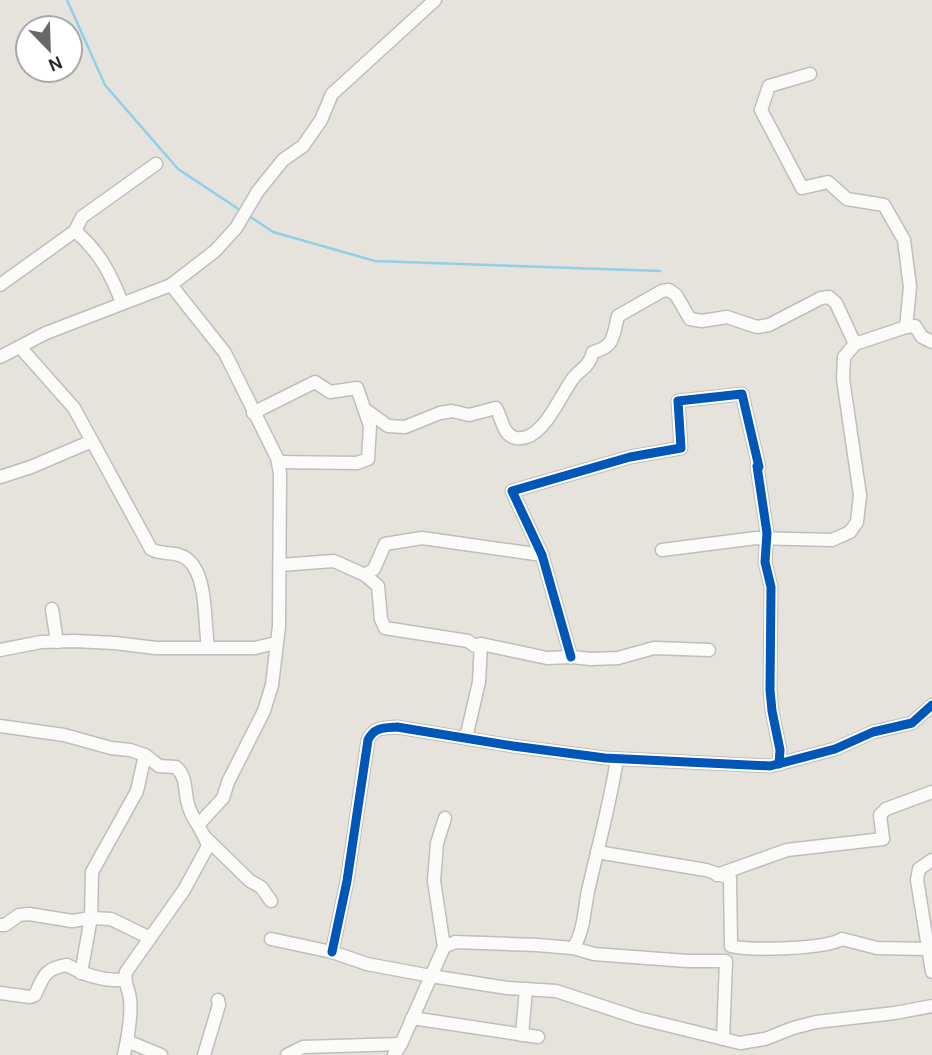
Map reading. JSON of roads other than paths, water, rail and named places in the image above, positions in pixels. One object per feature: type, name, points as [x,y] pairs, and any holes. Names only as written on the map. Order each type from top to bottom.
[{"type":"street","points":[[0,357],[46,333],[171,285],[215,251],[236,228],[258,191],[283,160],[303,146],[321,120],[332,94],[435,0]]},
{"type":"street","points":[[810,74],[769,86],[761,110],[803,188],[828,182],[847,199],[884,205],[904,240],[910,287],[905,327]]},
{"type":"street","points":[[0,285],[75,231],[82,217],[156,164]]},
{"type":"street","points":[[75,231],[93,247],[105,265],[122,303]]},
{"type":"street","points":[[171,285],[225,353],[278,462],[280,472],[276,662],[264,711],[228,782],[223,798],[199,824]]},
{"type":"street","points":[[366,410],[388,426],[405,427],[440,413],[452,411],[469,415],[496,408],[508,434],[517,439],[526,437],[543,426],[575,376],[584,370],[593,352],[605,349],[611,342],[618,316],[662,291],[673,291],[690,319],[702,321],[727,317],[757,327],[769,325],[829,296],[836,303],[855,344]]},
{"type":"street","points":[[662,550],[756,538],[832,540],[850,533],[858,522],[860,495],[844,379],[844,356],[855,344],[905,327],[915,326],[922,337],[932,342]]},
{"type":"street","points":[[20,347],[74,408],[151,549],[178,554],[190,562],[197,573],[205,603],[208,647]]},
{"type":"street","points":[[253,413],[315,382],[330,392],[357,388],[370,426],[368,459],[365,462],[278,462]]},
{"type":"street","points":[[570,657],[542,555],[512,491],[630,457],[681,447],[678,401],[742,394],[759,467],[757,466],[765,510],[765,562],[771,587],[771,701],[783,758]]},
{"type":"street","points":[[0,477],[92,441]]},
{"type":"street","points":[[365,575],[374,569],[385,544],[405,539],[422,538],[542,555]]},
{"type":"street","points":[[280,565],[334,561],[365,575],[378,586],[381,619],[385,628],[468,641],[475,646],[547,658],[591,660],[618,658],[654,648],[709,650]]},
{"type":"street","points":[[52,609],[57,642]]},
{"type":"street","points":[[194,647],[206,632]]},
{"type":"street","points":[[0,650],[57,642],[115,643],[156,648],[255,648],[276,643]]},
{"type":"street","points":[[466,738],[480,682],[481,645]]},
{"type":"street","points":[[332,952],[347,881],[371,734],[378,729],[397,727],[513,746],[617,759],[770,766],[783,758],[835,749],[873,732],[912,723],[932,705]]},
{"type":"street","points":[[0,726],[64,735],[111,748],[130,750],[145,755],[159,766],[176,767],[183,775],[189,809],[208,846],[184,890],[126,972],[124,980],[130,999],[124,1055]]},
{"type":"street","points":[[81,973],[91,918],[92,872],[137,791],[145,755]]},
{"type":"street","points":[[573,948],[584,919],[617,759]]},
{"type":"street","points":[[717,875],[787,850],[883,839],[880,815],[886,809],[932,792]]},
{"type":"street","points":[[287,1055],[303,1047],[398,1050],[444,942],[434,881],[437,843],[445,818]]},
{"type":"street","points":[[206,838],[250,881],[261,887],[271,901]]},
{"type":"street","points":[[597,852],[706,870],[730,878],[731,946],[814,946],[834,944],[842,939],[877,948],[929,949]]},
{"type":"street","points":[[932,860],[919,869],[916,880],[932,972]]},
{"type":"street","points":[[0,925],[5,925],[19,915],[29,914],[72,921],[111,919],[150,938]]},
{"type":"street","points":[[271,939],[332,952],[367,964],[431,976],[568,994],[638,1018],[723,1039],[740,1049],[816,1022],[932,1006],[932,1000]]},
{"type":"street","points":[[444,942],[506,943],[573,948],[594,954],[726,961],[723,1039]]},
{"type":"street","points":[[0,993],[30,998],[35,995],[44,975],[54,967],[67,965],[81,973],[110,980],[124,980]]},
{"type":"street","points":[[522,1035],[526,989]]},
{"type":"street","points":[[204,1055],[219,1005],[218,1000]]},
{"type":"street","points":[[412,1018],[538,1037]]},
{"type":"street","points":[[127,1041],[160,1055]]},
{"type":"waterway","points":[[67,0],[105,85],[178,169],[240,210]]},
{"type":"waterway","points":[[249,216],[273,232],[375,261],[660,271]]}]
